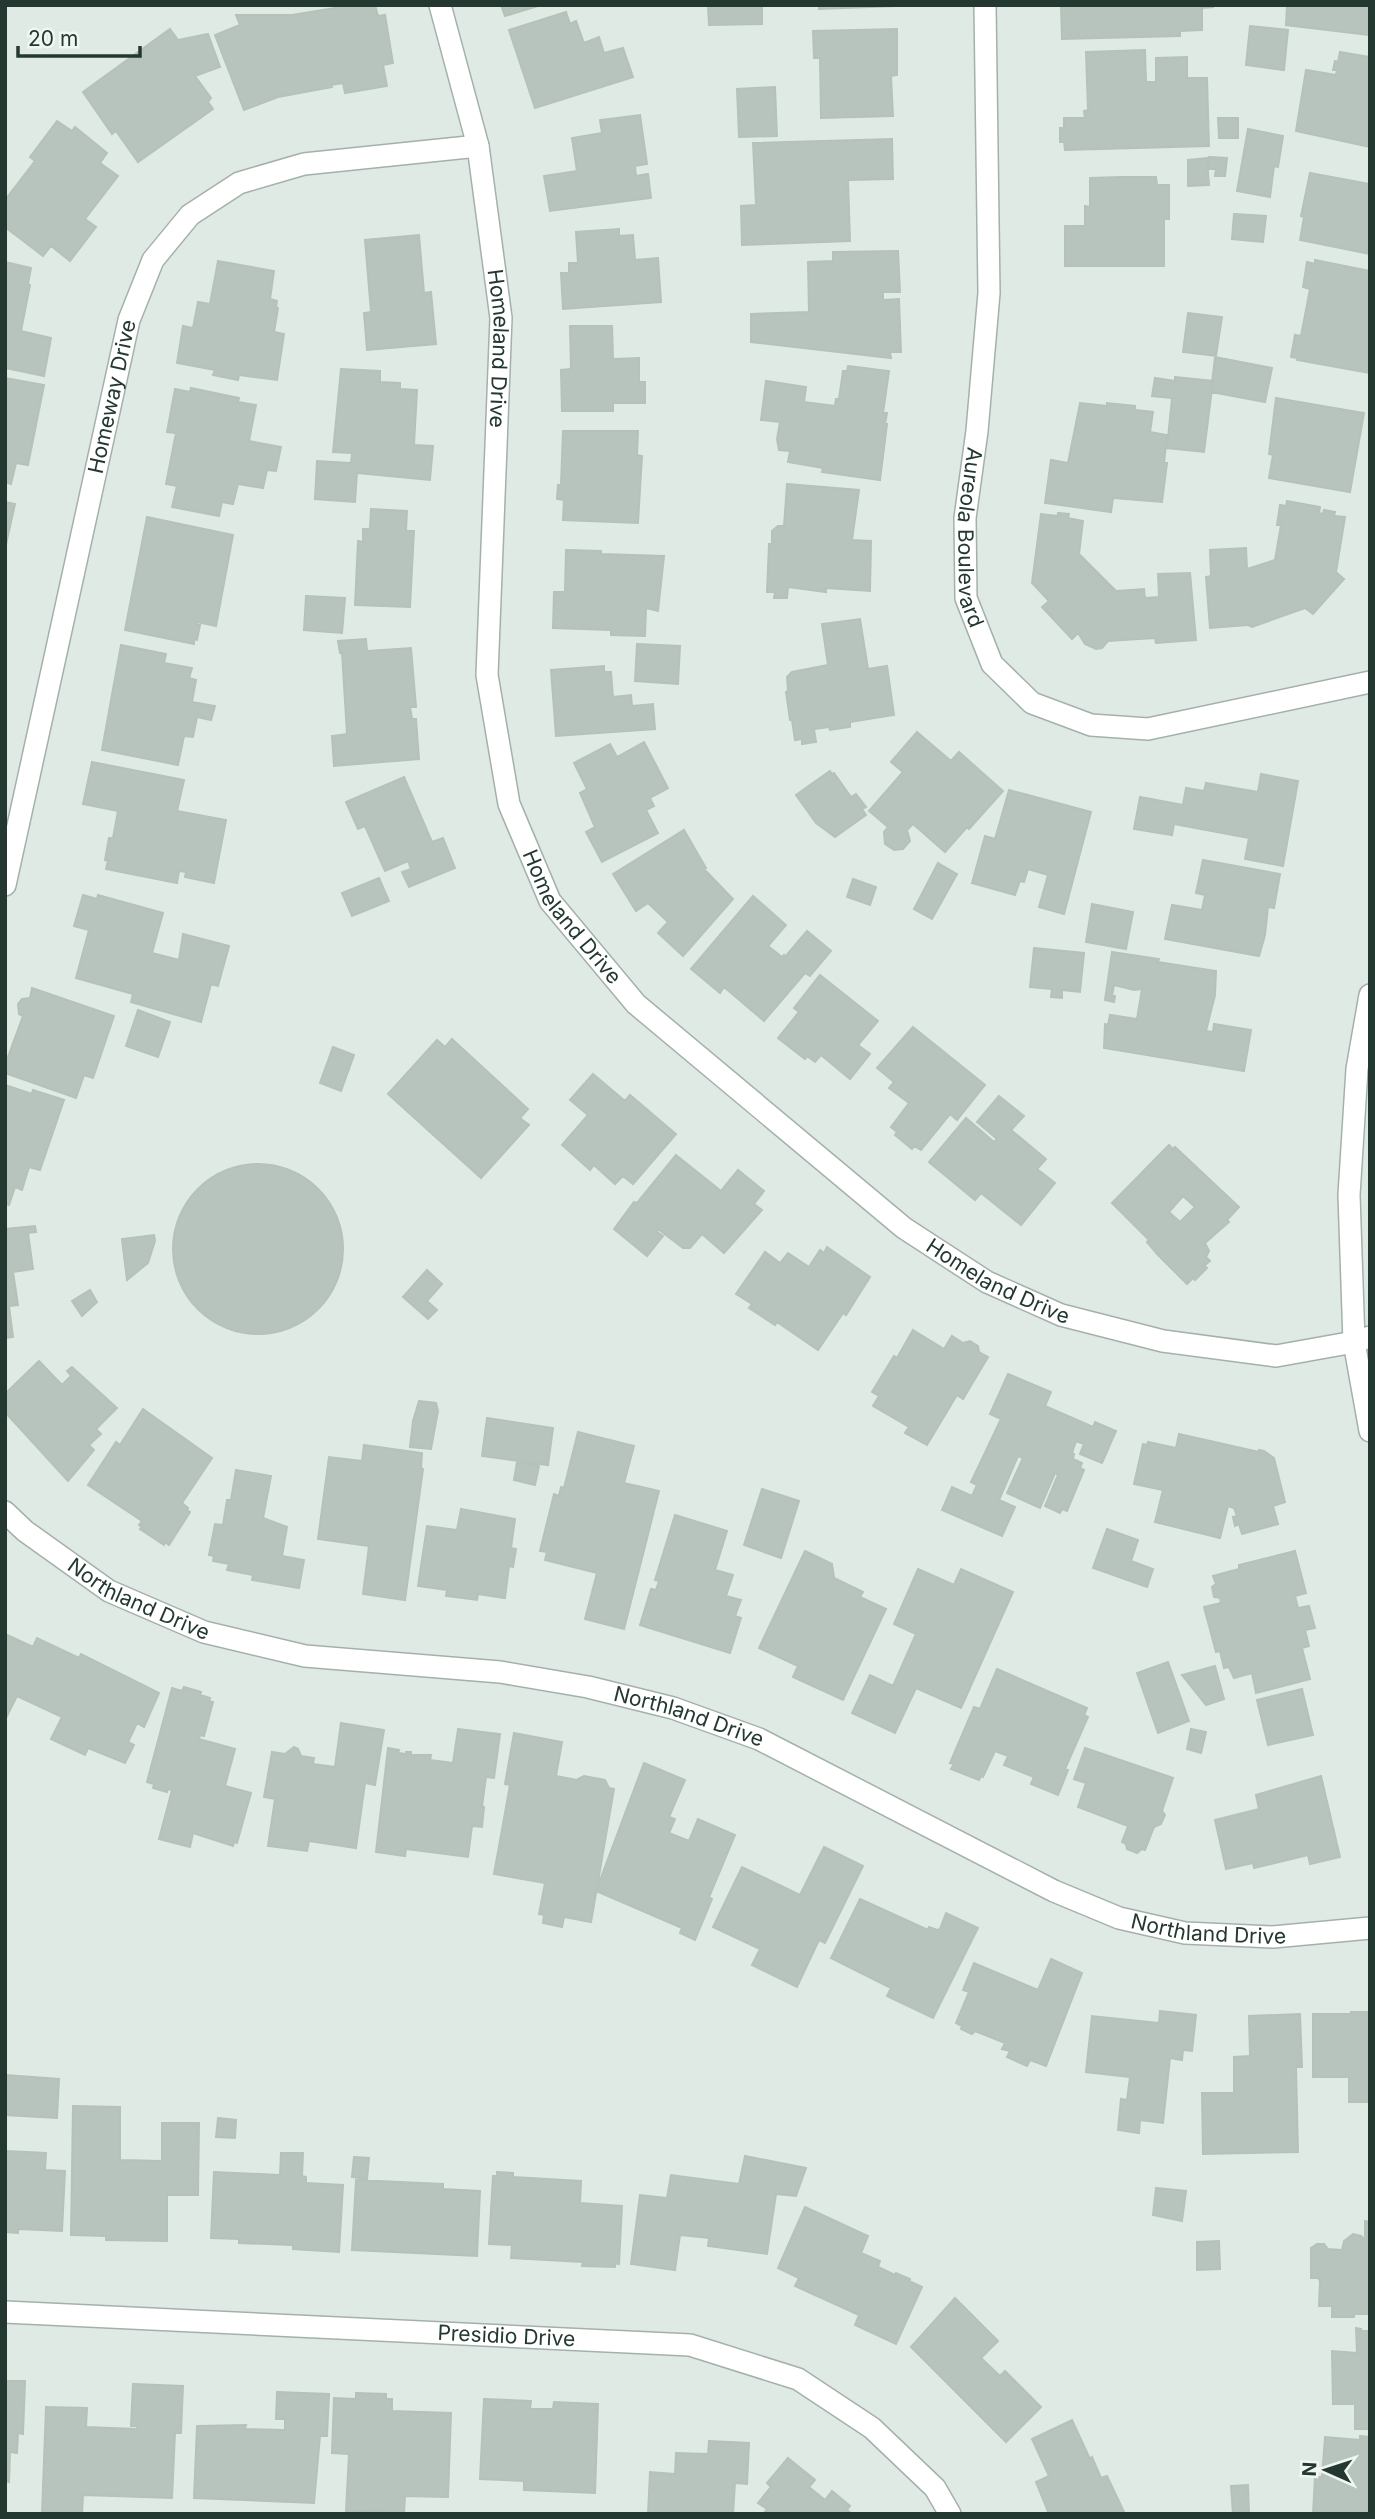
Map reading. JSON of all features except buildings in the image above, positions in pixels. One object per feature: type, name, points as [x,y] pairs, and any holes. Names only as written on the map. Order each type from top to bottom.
[{"type":"street","name":"Homeland Drive","points":[[440,5],[478,146],[501,318],[486,675],[509,804],[550,901],[636,1004],[904,1228],[987,1282],[1061,1315],[1163,1341],[1276,1356],[1362,1340]]},
{"type":"street","name":"Aureola Boulevard","points":[[985,5],[989,293],[977,431],[965,518],[966,598],[992,664],[1032,703],[1091,724],[1148,729],[1370,682]]},
{"type":"street","name":"Homeway Drive","points":[[5,885],[129,320],[153,260],[190,215],[239,183],[304,164],[478,146]]},
{"type":"street","points":[[1370,995],[1357,1069],[1349,1195],[1370,1430]]},
{"type":"street","name":"Northland Drive","points":[[5,1512],[25,1531],[109,1591],[204,1632],[306,1656],[499,1672],[588,1687],[673,1708],[759,1739],[1054,1891],[1119,1918],[1185,1933],[1261,1937],[1370,1928]]},
{"type":"street","name":"Presidio Drive","points":[[5,2312],[690,2345],[798,2379],[872,2428],[935,2488],[950,2514]]}]
